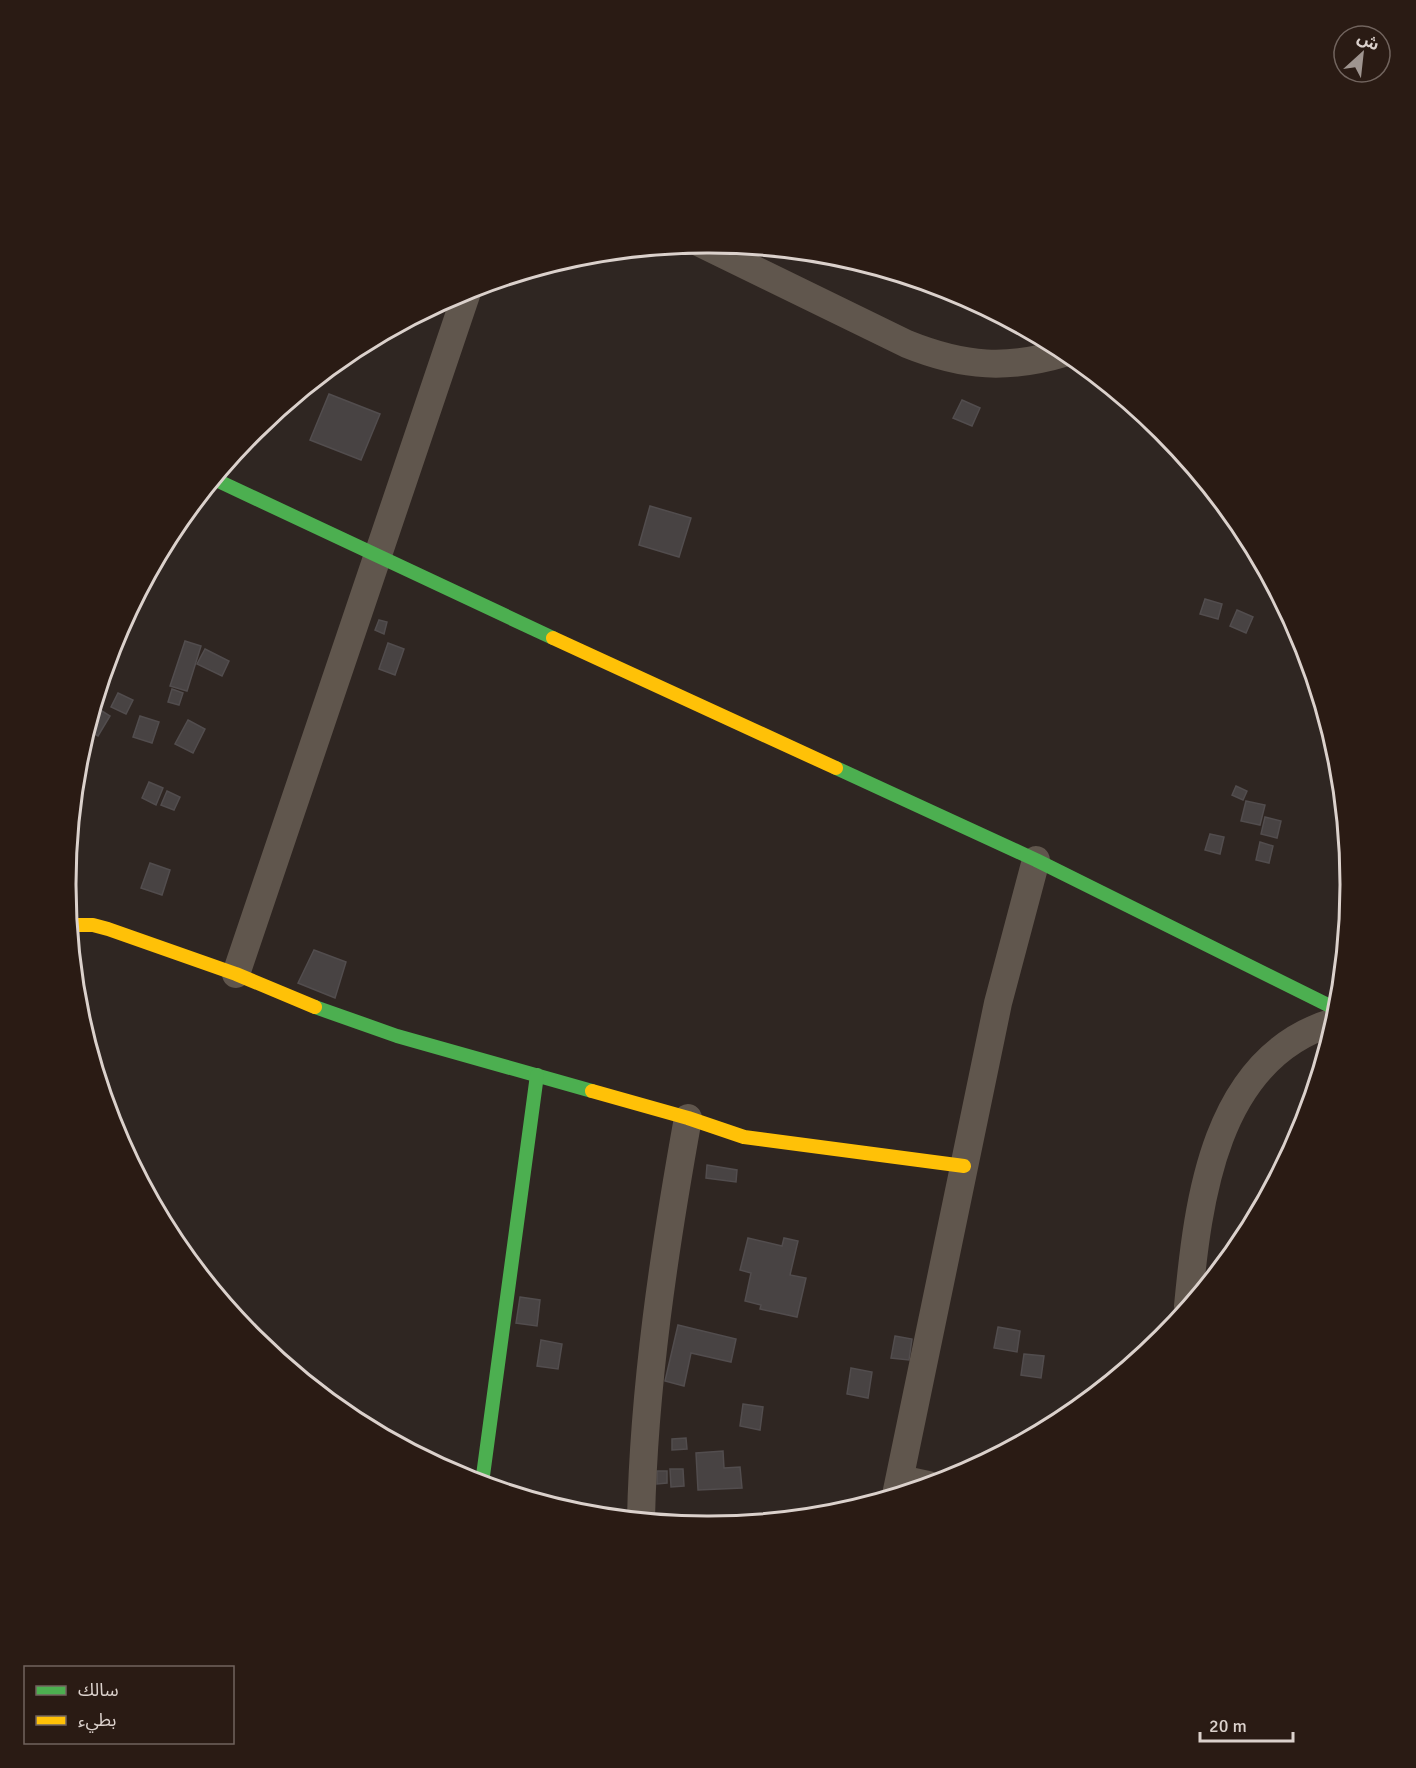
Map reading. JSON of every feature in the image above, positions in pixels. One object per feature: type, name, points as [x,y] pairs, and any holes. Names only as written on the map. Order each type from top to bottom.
[{"type":"street","points":[[721,253],[932,354],[957,361],[984,364],[1013,364],[1054,356]]},
{"type":"street","points":[[236,974],[464,302]]},
{"type":"street","points":[[221,482],[660,688],[1036,860],[1327,1005]]},
{"type":"street","points":[[898,1486],[998,1003],[1036,860]]},
{"type":"street","points":[[78,925],[93,925],[108,929],[236,974],[315,1007],[397,1036],[688,1118],[744,1137],[964,1166]]},
{"type":"street","points":[[1189,1292],[1203,1198],[1220,1133],[1232,1107],[1247,1084],[1265,1063],[1305,1034],[1323,1027]]},
{"type":"street","points":[[483,1474],[537,1076]]},
{"type":"street","points":[[642,1512],[653,1352],[664,1262],[688,1118]]},
{"type":"building","points":[[329,394],[380,414],[361,460],[310,440]]},
{"type":"building","points":[[962,400],[980,408],[972,426],[953,418]]},
{"type":"building","points":[[650,506],[691,518],[679,557],[639,545]]},
{"type":"building","points":[[1205,599],[1222,604],[1218,619],[1200,614]]},
{"type":"building","points":[[1237,610],[1253,617],[1246,633],[1230,626]]},
{"type":"building","points":[[379,620],[387,622],[384,634],[375,630]]},
{"type":"building","points":[[185,641],[201,646],[187,691],[170,686]]},
{"type":"building","points":[[388,643],[404,649],[395,675],[379,669]]},
{"type":"building","points":[[205,649],[229,661],[222,676],[197,664]]},
{"type":"building","points":[[172,689],[183,693],[179,705],[168,702]]},
{"type":"building","points":[[118,693],[133,700],[126,714],[111,707]]},
{"type":"building","points":[[101,710],[110,716],[98,736],[95,734]]},
{"type":"building","points":[[140,716],[159,722],[152,743],[133,737]]},
{"type":"building","points":[[188,720],[205,729],[193,753],[175,744]]},
{"type":"building","points":[[149,782],[163,788],[156,805],[142,798]]},
{"type":"building","points":[[1236,786],[1247,791],[1243,800],[1232,795]]},
{"type":"building","points":[[167,791],[180,797],[174,810],[161,805]]},
{"type":"building","points":[[1246,801],[1265,805],[1260,825],[1241,821]]},
{"type":"building","points":[[1265,817],[1281,821],[1277,838],[1261,834]]},
{"type":"building","points":[[1210,834],[1224,837],[1220,854],[1205,850]]},
{"type":"building","points":[[1260,842],[1273,846],[1269,863],[1256,860]]},
{"type":"building","points":[[150,863],[170,870],[162,895],[141,888]]},
{"type":"building","points":[[314,950],[346,962],[335,998],[298,983]]},
{"type":"building","points":[[707,1165],[737,1170],[736,1182],[706,1178]]},
{"type":"building","points":[[748,1238],[782,1246],[784,1238],[798,1241],[790,1275],[806,1278],[797,1317],[760,1309],[761,1305],[745,1301],[751,1273],[740,1270]]},
{"type":"building","points":[[520,1297],[540,1300],[537,1326],[516,1323]]},
{"type":"building","points":[[678,1325],[736,1339],[731,1362],[691,1353],[684,1386],[665,1381]]},
{"type":"building","points":[[998,1327],[1020,1331],[1017,1352],[994,1348]]},
{"type":"building","points":[[895,1336],[912,1339],[909,1360],[891,1358]]},
{"type":"building","points":[[541,1340],[562,1344],[558,1369],[537,1366]]},
{"type":"building","points":[[1024,1354],[1044,1356],[1041,1378],[1021,1375]]},
{"type":"building","points":[[851,1368],[872,1372],[868,1398],[847,1394]]},
{"type":"building","points":[[743,1404],[763,1407],[760,1430],[740,1426]]},
{"type":"building","points":[[686,1438],[687,1449],[672,1450],[672,1439]]},
{"type":"building","points":[[723,1451],[724,1468],[740,1467],[742,1488],[698,1490],[696,1453]]},
{"type":"building","points":[[670,1469],[683,1469],[684,1486],[671,1487]]},
{"type":"building","points":[[657,1471],[667,1471],[667,1483],[657,1484]]},
{"type":"traffic: fast","points":[[221,482],[553,638]]},
{"type":"traffic: fast","points":[[836,768],[1036,860],[1327,1005]]},
{"type":"traffic: fast","points":[[315,1007],[397,1036],[592,1091]]},
{"type":"traffic: fast","points":[[483,1474],[537,1075]]},
{"type":"traffic: slow","points":[[553,638],[836,768]]},
{"type":"traffic: slow","points":[[78,925],[93,925],[108,929],[236,974],[315,1007]]},
{"type":"traffic: slow","points":[[592,1091],[688,1118],[744,1137],[964,1166]]}]
